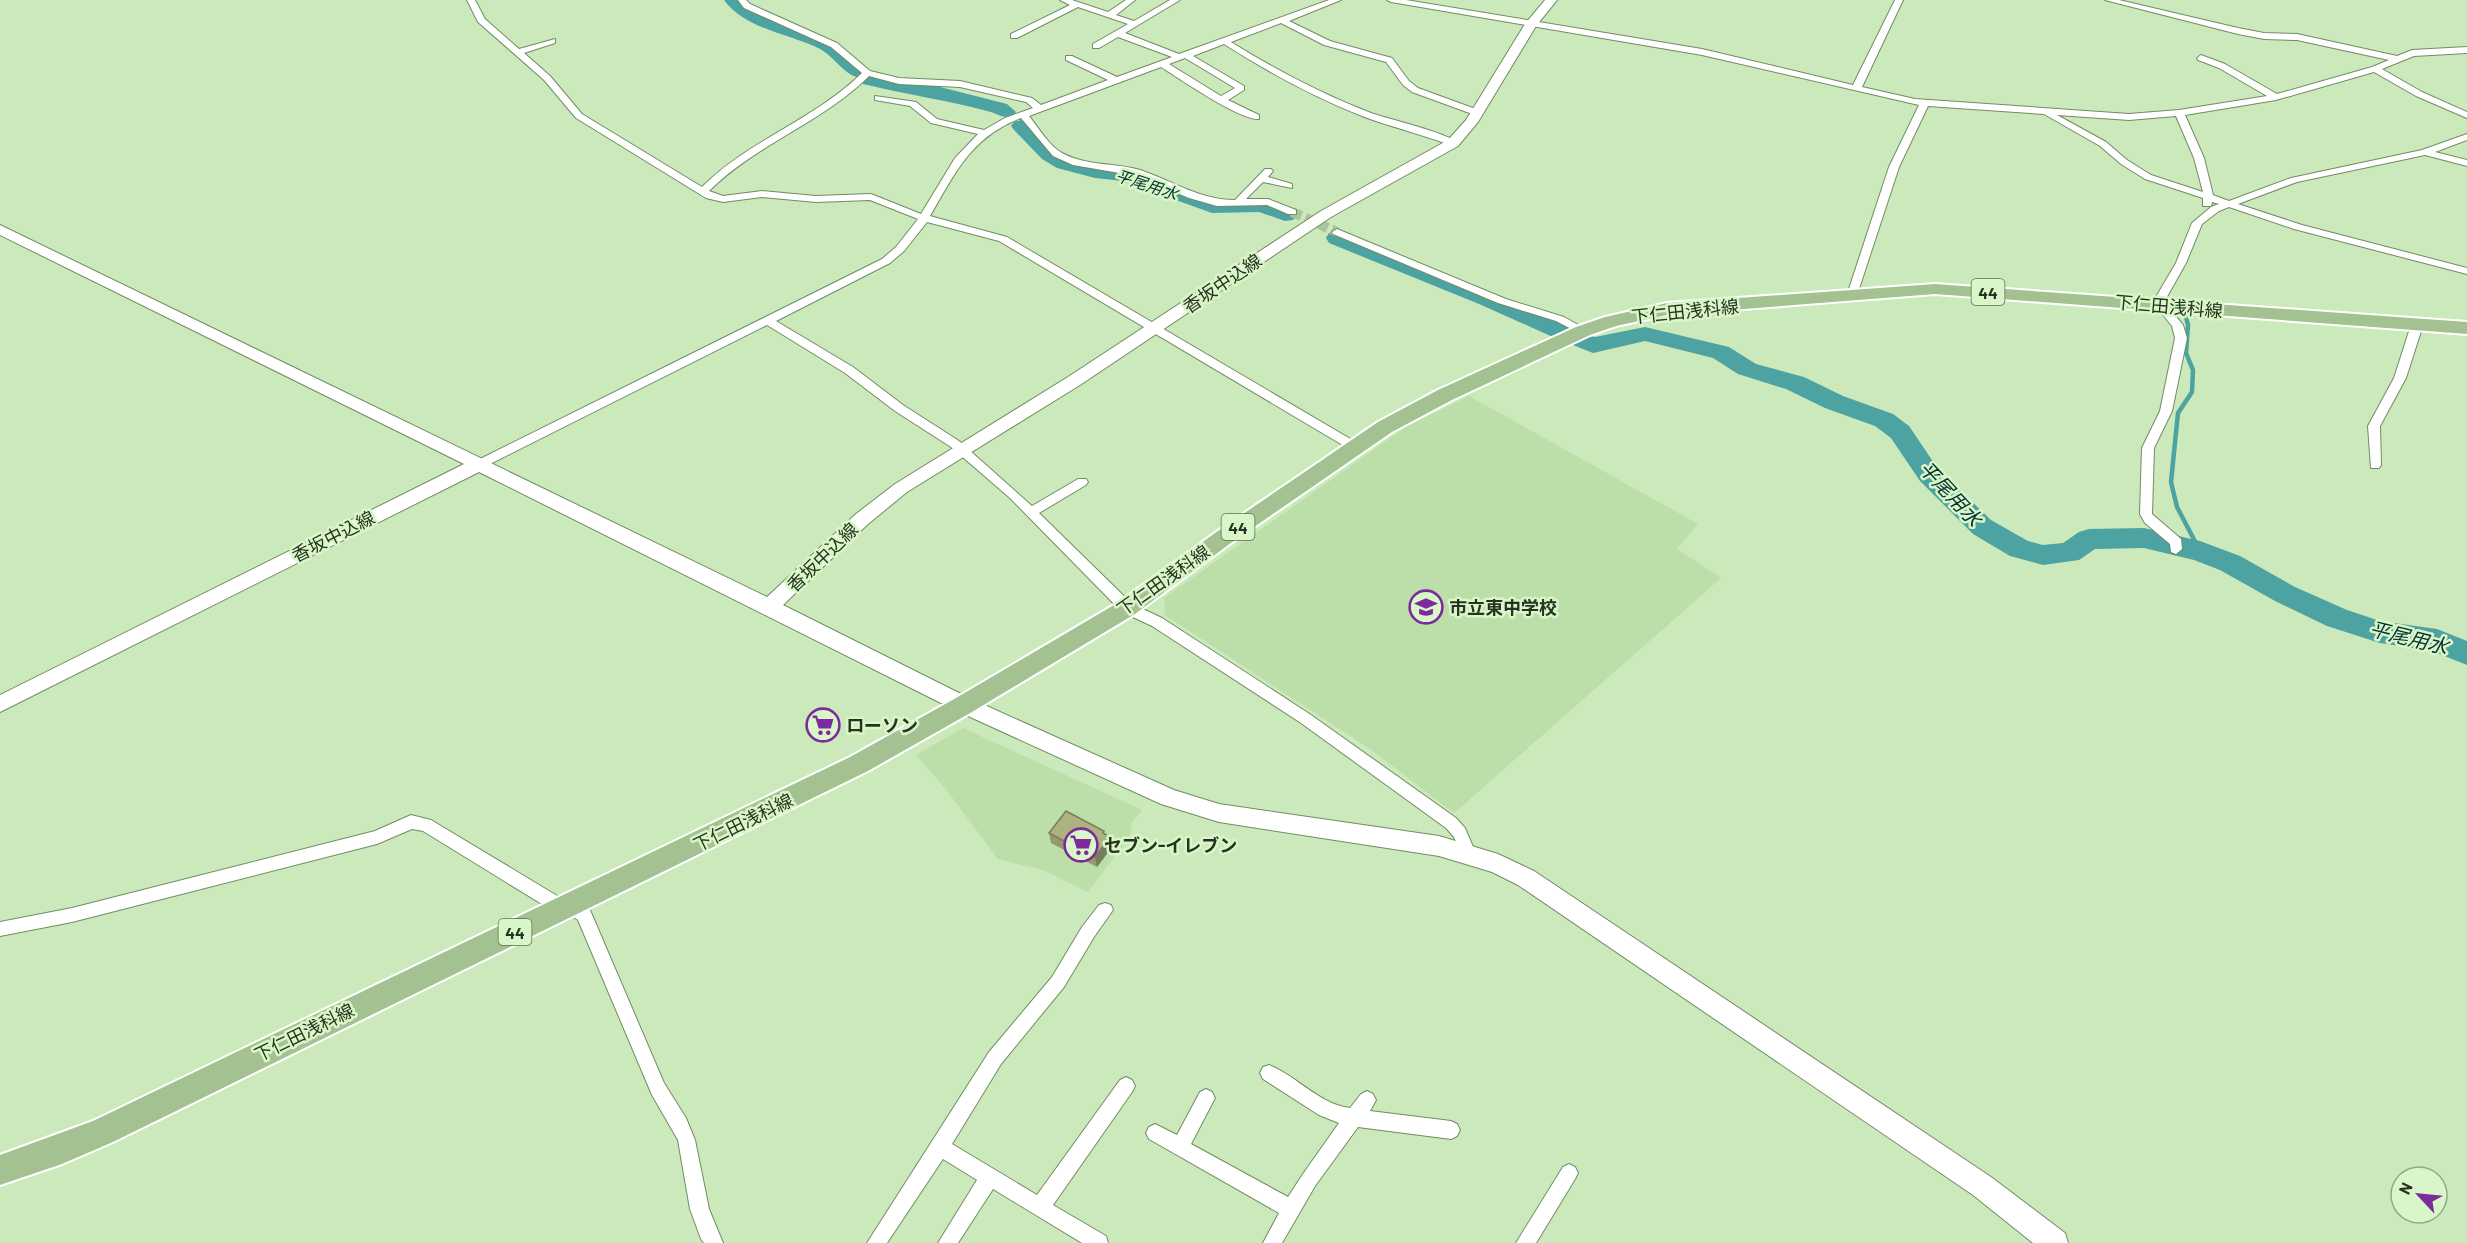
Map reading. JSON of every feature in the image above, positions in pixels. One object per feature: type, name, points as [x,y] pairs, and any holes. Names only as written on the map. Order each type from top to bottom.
[{"type":"main road","name":"香坂中込線","points":[[769,607],[841,538],[883,502],[1155,328],[1326,214],[1453,142],[1478,113],[1531,24],[1551,0]]},
{"type":"main road","points":[[0,229],[964,705],[1142,787],[1219,813],[1400,839],[1468,854],[1526,878],[1982,1186],[2055,1243]]},
{"type":"main road","name":"下仁田浅科線","points":[[0,1170],[103,1132],[348,1011],[818,786],[964,705],[1126,608],[1355,447],[1414,410],[1583,331],[1635,314],[1667,309],[1905,290],[1961,290],[2467,328]]},
{"type":"main road","name":"香坂中込線","points":[[0,704],[478,465]]},
{"type":"street","points":[[471,0],[482,20],[547,78],[579,116],[716,199],[770,194],[816,199],[871,197],[924,217],[1010,242],[1355,447]]},
{"type":"street","points":[[742,0],[747,6],[834,45],[867,73],[899,81],[960,84],[1029,100],[1040,109]]},
{"type":"street","points":[[1064,0],[1135,24]]},
{"type":"street","points":[[1110,15],[1131,0]]},
{"type":"street","points":[[1096,46],[1176,0]]},
{"type":"street","points":[[478,465],[886,261],[908,241],[959,160],[968,148],[985,133],[1023,115],[1337,0]]},
{"type":"street","points":[[1391,0],[1702,52],[1926,104],[2129,117],[2179,113],[2276,97],[2375,69],[2423,51],[2467,50]]},
{"type":"street","points":[[1856,89],[1899,0]]},
{"type":"street","points":[[2109,0],[2238,31],[2264,36],[2297,37],[2397,59]]},
{"type":"street","points":[[1014,36],[1078,4]]},
{"type":"street","points":[[1283,21],[1327,43],[1389,60],[1406,83],[1415,90],[1478,113]]},
{"type":"street","points":[[1118,34],[1183,57],[1241,88],[1221,100]]},
{"type":"street","points":[[518,52],[552,41]]},
{"type":"street","points":[[1226,42],[1278,74],[1319,94],[1386,122],[1453,142]]},
{"type":"street","points":[[1069,58],[1117,81]]},
{"type":"street","points":[[2201,58],[2222,66],[2276,97]]},
{"type":"street","points":[[1164,65],[1221,100],[1256,117]]},
{"type":"street","points":[[2375,69],[2419,94],[2467,115]]},
{"type":"street","points":[[703,192],[720,172],[844,96],[867,73]]},
{"type":"street","points":[[878,98],[913,104],[934,121],[985,133]]},
{"type":"street","points":[[1852,295],[1894,167],[1926,104]]},
{"type":"street","points":[[2048,112],[2103,144],[2142,174],[2309,230],[2467,272]]},
{"type":"street","points":[[2176,545],[2149,520],[2146,514],[2148,448],[2166,411],[2181,338],[2177,326],[2159,305],[2158,299],[2181,263],[2193,231],[2205,214],[2209,197],[2198,154],[2179,113]]},
{"type":"street","points":[[1023,115],[1050,148],[1064,159],[1139,173],[1193,196],[1217,203],[1268,202],[1292,212]]},
{"type":"street","points":[[2205,214],[2302,178],[2425,152],[2467,137]]},
{"type":"street","points":[[2425,152],[2467,163]]},
{"type":"street","points":[[1237,203],[1265,175],[1289,186]]},
{"type":"street","points":[[1337,232],[1502,301],[1560,319],[1583,331]]},
{"type":"street","points":[[767,320],[849,370],[962,450],[1031,512],[1126,608],[1157,622],[1306,719],[1451,823],[1460,833],[1468,854]]},
{"type":"street","points":[[2375,465],[2374,426],[2400,378],[2417,325]]},
{"type":"street","points":[[1031,512],[1082,482]]},
{"type":"street","points":[[0,929],[72,915],[377,837],[411,822],[426,825],[556,904],[570,906],[584,915],[658,1089],[689,1146],[698,1205],[714,1243]]},
{"type":"street","points":[[876,1243],[940,1147],[995,1058],[1058,982],[1088,932],[1105,910]]},
{"type":"street","points":[[1269,1073],[1325,1108],[1354,1118],[1405,1122],[1451,1130]]},
{"type":"street","points":[[1040,1207],[1126,1086]]},
{"type":"street","points":[[1180,1147],[1206,1098]]},
{"type":"street","points":[[1272,1243],[1291,1209],[1367,1100]]},
{"type":"street","points":[[1155,1132],[1291,1209]]},
{"type":"street","points":[[940,1147],[1099,1243]]},
{"type":"street","points":[[1525,1243],[1569,1173]]},
{"type":"street","points":[[946,1243],[990,1177]]},
{"type":"shaded area","name":"市立東中学校","points":[[1469,396],[1698,524],[1677,549],[1721,578],[1454,813],[1370,749],[1165,615],[1164,598],[1407,426]]},
{"type":"shaded area","points":[[963,728],[1142,810],[1132,822],[1130,836],[1088,892],[1043,870],[998,859],[945,788],[916,755]]},
{"type":"building","name":"セブン-イレブン","points":[[1066,811],[1104,831],[1103,833],[1110,837],[1095,857],[1049,833]]},
{"type":"waterway","name":"平尾用水","points":[[733,0],[763,20],[828,46],[860,73]]},
{"type":"waterway","name":"平尾用水","points":[[870,80],[940,93],[1000,108],[1006,112]]},
{"type":"waterway","name":"平尾用水","points":[[1021,126],[1049,155],[1064,164],[1095,172],[1126,175],[1212,207],[1262,206],[1285,215]]},
{"type":"waterway","name":"平尾用水","points":[[1337,238],[1561,332]]},
{"type":"waterway","points":[[2186,317],[2188,325],[2186,353],[2193,370],[2192,392],[2178,413],[2171,482],[2177,507],[2200,551]]},
{"type":"waterway","name":"平尾用水","points":[[1581,340],[1593,345],[1645,334],[1721,352],[1747,369],[1795,383],[1834,402],[1884,420],[1900,432],[1929,475],[1982,527],[2020,549],[2043,555],[2069,553],[2089,539],[2144,538],[2200,551],[2230,563],[2285,594],[2337,618],[2380,632],[2437,640],[2467,654]]},
{"type":"tunnel","points":[[1292,212],[1337,232]]},
{"type":"place","name":"市立東中学校","points":[[1426,607]]},
{"type":"place","name":"ローソン","points":[[823,725]]},
{"type":"place","name":"セブン-イレブン","points":[[1081,845]]}]
